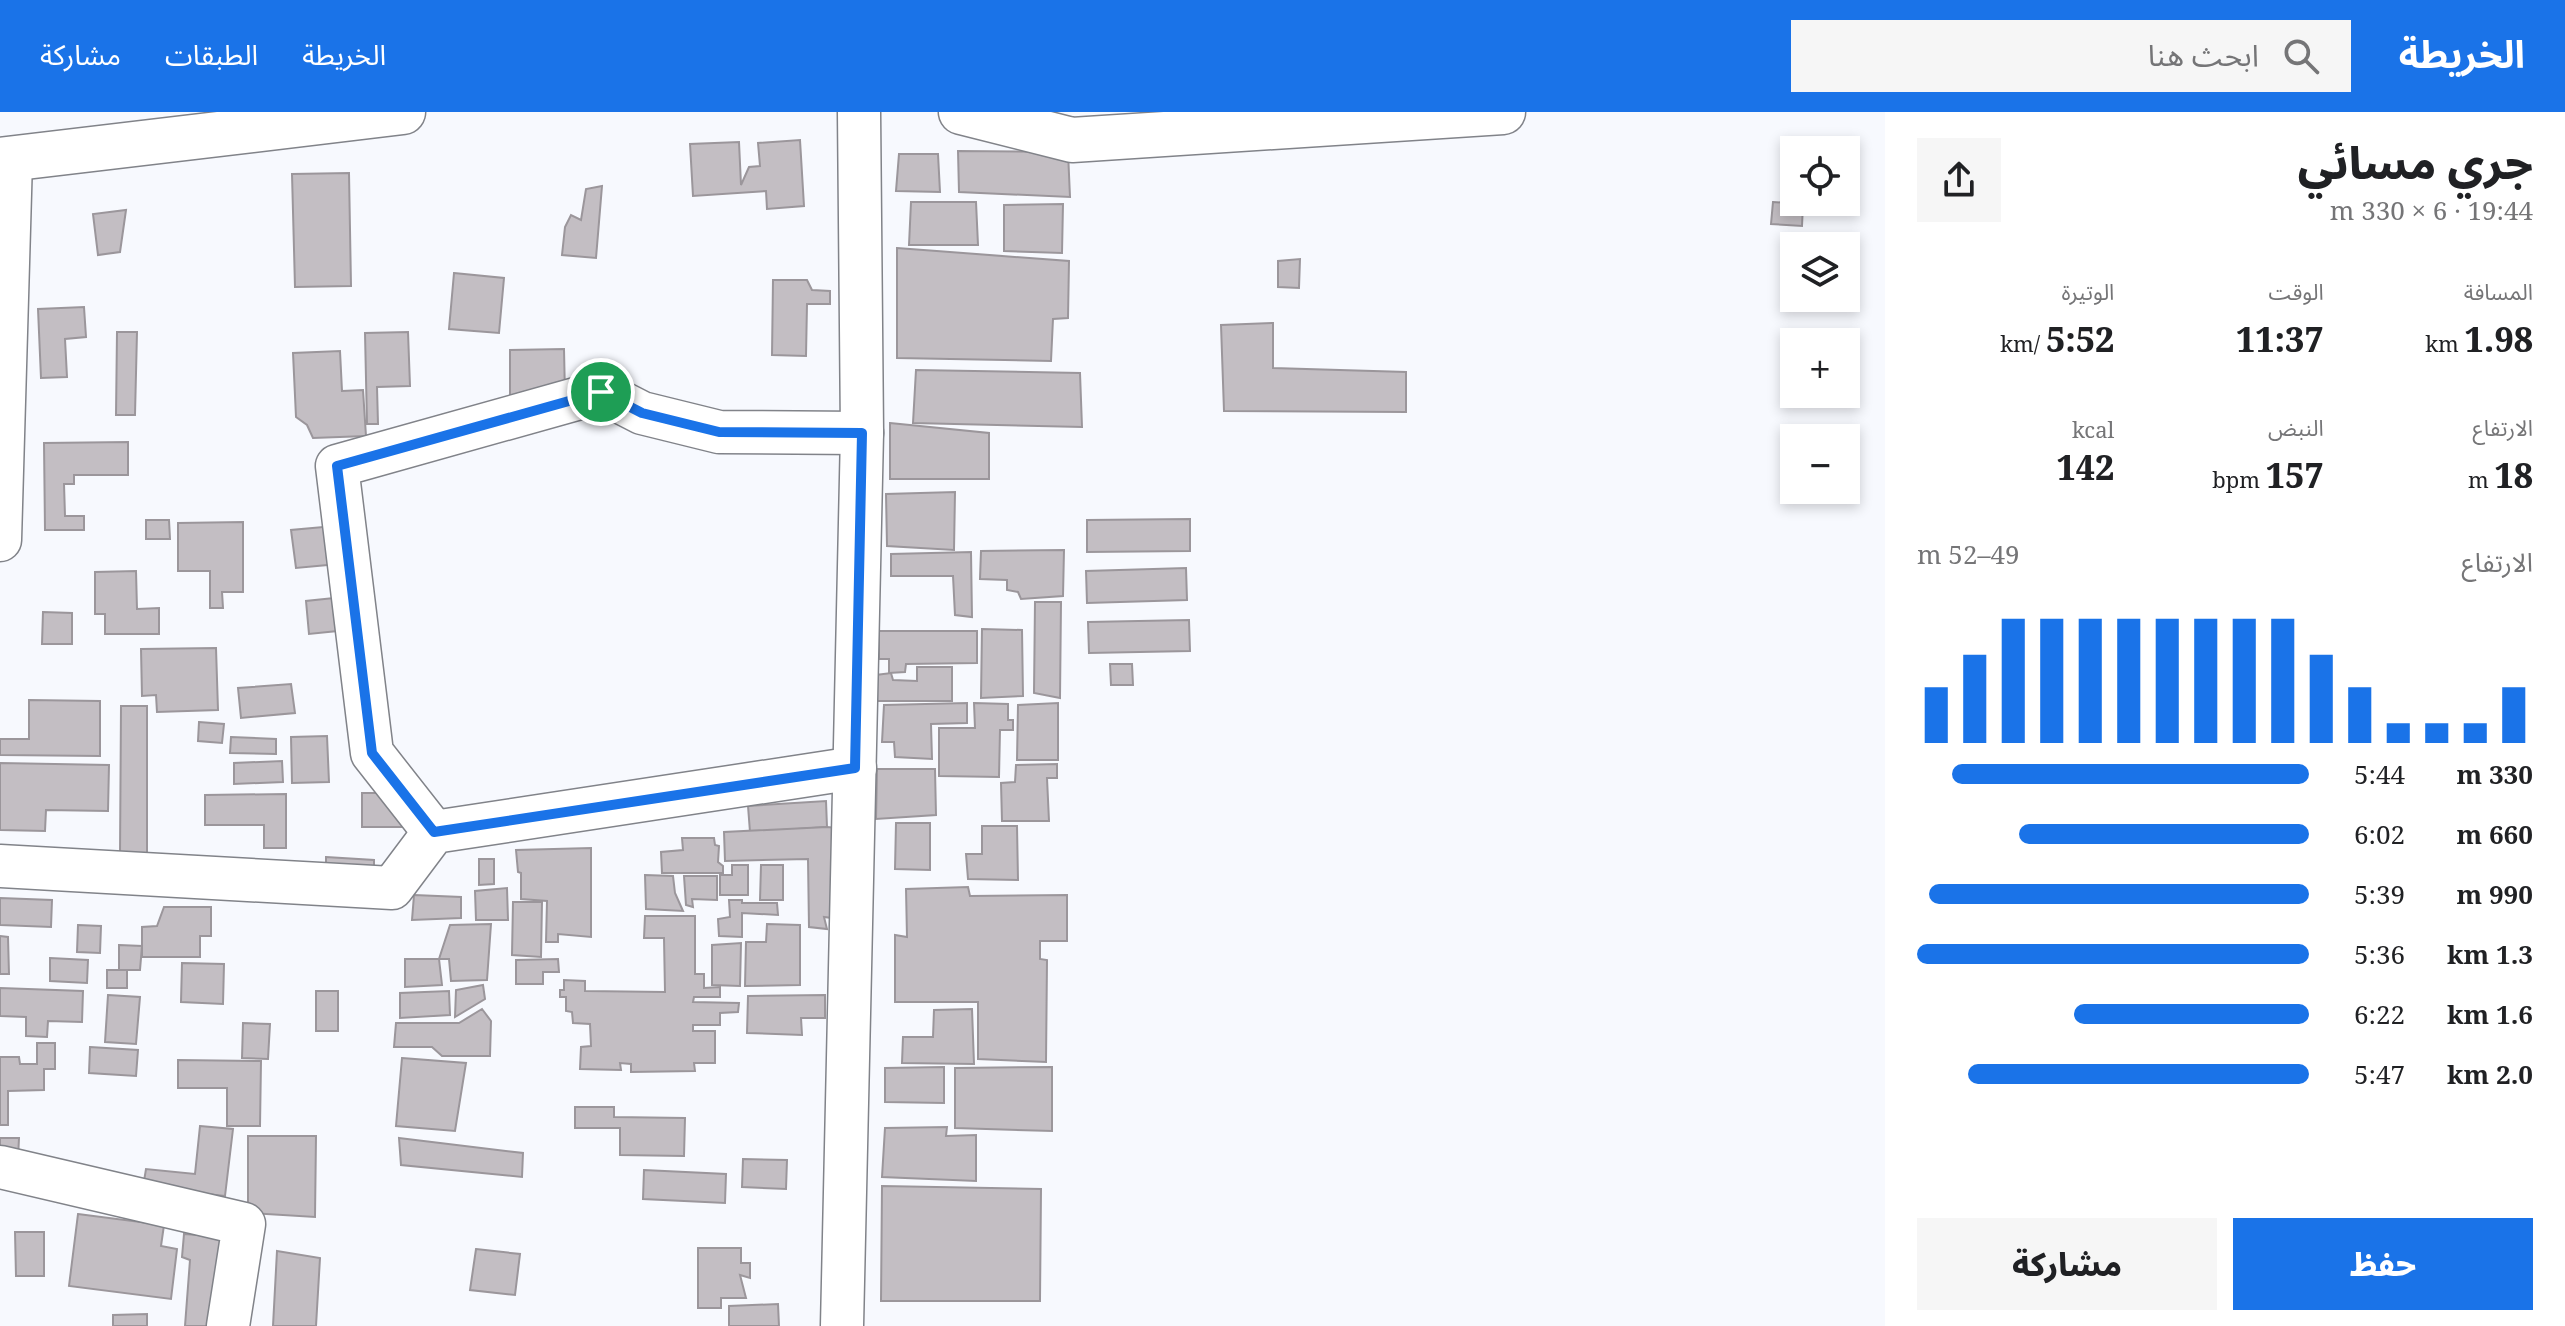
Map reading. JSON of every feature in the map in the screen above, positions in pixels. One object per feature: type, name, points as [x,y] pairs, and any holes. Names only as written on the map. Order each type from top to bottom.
[{"type":"main road","points":[[6,160],[219,124],[403,112]]},
{"type":"main road","points":[[961,112],[1072,140],[1503,112]]},
{"type":"street","points":[[842,1326],[862,433],[859,112]]},
{"type":"street","points":[[0,540],[6,160]]},
{"type":"street","points":[[434,832],[372,753],[337,466],[601,392],[642,413],[719,432],[862,433]]},
{"type":"street","points":[[0,866],[392,888],[434,832],[855,768]]},
{"type":"street","points":[[0,1167],[244,1224],[228,1326]]},
{"type":"building","points":[[800,140],[804,206],[767,209],[766,191],[693,196],[690,144],[739,142],[741,185],[749,167],[760,166],[758,143]]},
{"type":"building","points":[[958,151],[1068,152],[1070,197],[959,192]]},
{"type":"building","points":[[899,154],[938,154],[940,192],[896,191]]},
{"type":"building","points":[[349,173],[351,286],[295,287],[292,174]]},
{"type":"building","points":[[602,186],[596,258],[562,255],[565,227],[571,215],[581,220],[586,189]]},
{"type":"building","points":[[911,202],[976,202],[978,245],[909,245]]},
{"type":"building","points":[[1773,202],[1780,202],[1780,216],[1802,216],[1802,226],[1771,224]]},
{"type":"building","points":[[1063,204],[1062,253],[1004,251],[1004,205]]},
{"type":"building","points":[[126,210],[120,252],[98,255],[93,214]]},
{"type":"building","points":[[897,248],[1069,261],[1068,318],[1053,319],[1051,361],[897,358]]},
{"type":"building","points":[[1300,259],[1299,288],[1278,287],[1278,261]]},
{"type":"building","points":[[454,273],[504,278],[499,333],[449,329]]},
{"type":"building","points":[[773,280],[807,280],[812,290],[830,291],[830,304],[807,304],[806,356],[772,355]]},
{"type":"building","points":[[84,307],[86,337],[65,339],[67,377],[41,378],[38,309]]},
{"type":"building","points":[[1273,323],[1273,368],[1406,372],[1406,412],[1224,411],[1221,325]]},
{"type":"building","points":[[117,332],[137,332],[135,415],[116,415]]},
{"type":"building","points":[[408,332],[410,386],[377,387],[378,424],[367,424],[365,333]]},
{"type":"building","points":[[564,349],[565,395],[510,396],[510,350]]},
{"type":"building","points":[[340,351],[342,391],[363,390],[366,436],[313,438],[307,425],[296,417],[293,353]]},
{"type":"building","points":[[916,370],[1080,373],[1082,427],[913,423]]},
{"type":"building","points":[[890,423],[989,433],[989,479],[890,479]]},
{"type":"building","points":[[128,442],[128,475],[74,475],[74,484],[64,484],[65,516],[84,516],[84,530],[45,530],[44,443]]},
{"type":"building","points":[[955,492],[954,550],[887,546],[886,494]]},
{"type":"building","points":[[1190,519],[1190,551],[1087,552],[1087,520]]},
{"type":"building","points":[[146,520],[169,520],[170,539],[146,539]]},
{"type":"building","points":[[243,522],[243,592],[222,592],[223,608],[210,608],[210,571],[178,571],[178,523]]},
{"type":"building","points":[[334,526],[338,564],[296,568],[291,530]]},
{"type":"building","points":[[1064,550],[1063,596],[1021,599],[1018,592],[1007,590],[1007,580],[980,579],[981,551]]},
{"type":"building","points":[[971,552],[972,617],[955,615],[953,576],[891,576],[891,554]]},
{"type":"building","points":[[1186,568],[1187,600],[1087,603],[1086,571]]},
{"type":"building","points":[[136,571],[137,609],[159,608],[159,634],[105,634],[105,614],[95,614],[95,572]]},
{"type":"building","points":[[343,597],[347,630],[309,634],[306,601]]},
{"type":"building","points":[[1035,602],[1061,602],[1060,698],[1034,693]]},
{"type":"building","points":[[43,612],[72,613],[72,644],[42,644]]},
{"type":"building","points":[[1189,620],[1190,651],[1089,653],[1088,622]]},
{"type":"building","points":[[982,629],[1022,630],[1023,696],[981,698]]},
{"type":"building","points":[[879,631],[977,631],[977,663],[906,664],[905,672],[889,673],[889,659],[879,659]]},
{"type":"building","points":[[216,648],[218,710],[157,712],[156,695],[142,696],[141,649]]},
{"type":"building","points":[[1110,664],[1132,664],[1133,685],[1111,685]]},
{"type":"building","points":[[917,667],[952,667],[952,701],[875,701],[876,675],[891,673],[893,680],[917,681]]},
{"type":"building","points":[[291,684],[295,713],[241,718],[238,688]]},
{"type":"building","points":[[29,700],[100,701],[100,756],[0,755],[0,739],[29,739]]},
{"type":"building","points":[[967,703],[967,723],[931,724],[932,759],[895,757],[894,742],[882,742],[884,705]]},
{"type":"building","points":[[974,703],[1008,704],[1008,720],[1013,720],[1013,730],[1000,730],[999,777],[939,776],[939,728],[975,728]]},
{"type":"building","points":[[1058,703],[1058,760],[1017,760],[1018,705]]},
{"type":"building","points":[[121,706],[147,706],[147,856],[120,856]]},
{"type":"building","points":[[199,722],[224,724],[222,743],[198,741]]},
{"type":"building","points":[[327,736],[329,782],[292,783],[291,737]]},
{"type":"building","points":[[231,737],[276,739],[276,754],[230,753]]},
{"type":"building","points":[[282,761],[283,782],[234,784],[234,763]]},
{"type":"building","points":[[0,763],[109,765],[108,811],[46,810],[45,831],[0,830]]},
{"type":"building","points":[[1057,764],[1057,778],[1047,778],[1049,821],[1002,821],[1001,783],[1015,782],[1016,765]]},
{"type":"building","points":[[877,769],[935,769],[936,815],[876,819]]},
{"type":"building","points":[[362,793],[386,793],[402,811],[402,827],[362,827]]},
{"type":"building","points":[[286,794],[286,848],[264,848],[264,825],[205,825],[205,795]]},
{"type":"building","points":[[826,801],[827,827],[750,832],[748,806]]},
{"type":"building","points":[[896,823],[930,823],[930,870],[895,869]]},
{"type":"building","points":[[982,826],[1017,826],[1018,880],[968,879],[966,854],[982,854]]},
{"type":"building","points":[[837,828],[840,919],[824,917],[827,929],[809,927],[808,859],[725,861],[724,832]]},
{"type":"building","points":[[682,838],[714,838],[715,845],[719,846],[718,862],[723,866],[723,873],[662,873],[661,852],[683,850]]},
{"type":"building","points":[[591,848],[591,937],[558,934],[558,942],[546,942],[547,901],[521,899],[521,873],[518,872],[516,850]]},
{"type":"building","points":[[326,857],[374,860],[374,878],[326,878]]},
{"type":"building","points":[[479,859],[494,859],[494,884],[479,885]]},
{"type":"building","points":[[732,865],[748,865],[748,895],[720,895],[720,875],[732,875]]},
{"type":"building","points":[[761,865],[783,865],[783,900],[760,900]]},
{"type":"building","points":[[645,875],[673,876],[675,893],[683,911],[646,909]]},
{"type":"building","points":[[684,876],[717,876],[717,900],[692,899],[693,907],[686,905]]},
{"type":"building","points":[[968,887],[970,896],[1067,895],[1067,941],[1040,941],[1040,959],[1047,960],[1046,1062],[978,1059],[978,1002],[895,1002],[895,935],[907,937],[906,889]]},
{"type":"building","points":[[507,888],[508,920],[476,920],[475,891]]},
{"type":"building","points":[[414,895],[461,897],[461,918],[412,920]]},
{"type":"building","points":[[0,898],[52,900],[51,927],[0,925]]},
{"type":"building","points":[[729,900],[777,903],[778,915],[742,913],[742,937],[719,936],[718,919],[730,917]]},
{"type":"building","points":[[513,902],[542,902],[541,957],[512,955]]},
{"type":"building","points":[[164,907],[211,907],[211,936],[200,936],[200,957],[142,957],[142,927],[157,926]]},
{"type":"building","points":[[645,916],[695,916],[695,974],[704,974],[704,988],[720,987],[720,997],[694,997],[693,1002],[739,1003],[738,1012],[720,1013],[720,1025],[693,1025],[693,1031],[715,1031],[715,1063],[694,1063],[695,1071],[631,1072],[631,1064],[620,1063],[621,1070],[580,1069],[581,1047],[591,1046],[590,1024],[573,1023],[572,1012],[566,1011],[566,997],[560,997],[564,980],[585,981],[585,991],[665,992],[664,938],[644,938]]},
{"type":"building","points":[[491,924],[487,980],[451,981],[449,959],[439,959],[450,925]]},
{"type":"building","points":[[767,924],[800,925],[800,985],[745,986],[746,942],[766,942]]},
{"type":"building","points":[[78,925],[101,926],[100,953],[77,952]]},
{"type":"building","points":[[0,936],[8,937],[9,974],[0,974]]},
{"type":"building","points":[[741,943],[740,986],[712,985],[712,945]]},
{"type":"building","points":[[119,945],[142,946],[140,970],[119,970]]},
{"type":"building","points":[[50,958],[88,960],[87,983],[50,981]]},
{"type":"building","points":[[405,959],[439,959],[442,985],[405,987]]},
{"type":"building","points":[[558,959],[559,972],[543,972],[543,984],[516,984],[516,960]]},
{"type":"building","points":[[182,963],[224,964],[223,1004],[181,1002]]},
{"type":"building","points":[[107,970],[127,970],[127,988],[107,988]]},
{"type":"building","points":[[483,985],[485,999],[455,1017],[456,990]]},
{"type":"building","points":[[0,988],[83,991],[82,1022],[48,1021],[47,1037],[26,1036],[26,1017],[0,1016]]},
{"type":"building","points":[[316,991],[338,991],[338,1031],[316,1031]]},
{"type":"building","points":[[449,991],[450,1015],[400,1018],[400,993]]},
{"type":"building","points":[[108,995],[140,997],[136,1044],[105,1042]]},
{"type":"building","points":[[825,995],[825,1018],[801,1018],[802,1035],[747,1033],[748,996]]},
{"type":"building","points":[[482,1009],[491,1021],[490,1056],[442,1056],[432,1047],[394,1047],[396,1023],[459,1023]]},
{"type":"building","points":[[972,1009],[974,1064],[902,1063],[903,1037],[933,1037],[934,1010]]},
{"type":"building","points":[[243,1023],[270,1024],[268,1059],[242,1058]]},
{"type":"building","points":[[37,1043],[55,1043],[55,1069],[44,1069],[44,1090],[8,1091],[8,1125],[0,1125],[0,1057],[19,1057],[20,1064],[37,1064]]},
{"type":"building","points":[[90,1047],[138,1050],[136,1076],[89,1073]]},
{"type":"building","points":[[402,1058],[466,1063],[455,1131],[396,1126]]},
{"type":"building","points":[[178,1060],[261,1061],[260,1126],[227,1126],[227,1088],[178,1088]]},
{"type":"building","points":[[944,1067],[944,1103],[885,1102],[885,1068]]},
{"type":"building","points":[[1052,1067],[1052,1131],[955,1128],[955,1068]]},
{"type":"building","points":[[575,1107],[614,1107],[614,1117],[685,1118],[684,1156],[620,1155],[620,1128],[575,1128]]},
{"type":"building","points":[[200,1126],[233,1129],[225,1196],[143,1187],[146,1169],[195,1174]]},
{"type":"building","points":[[947,1127],[946,1136],[976,1135],[976,1181],[882,1177],[885,1128]]},
{"type":"building","points":[[248,1136],[316,1136],[315,1217],[248,1213]]},
{"type":"building","points":[[0,1138],[19,1138],[18,1159],[0,1158]]},
{"type":"building","points":[[399,1138],[523,1153],[522,1177],[401,1165]]},
{"type":"building","points":[[743,1159],[787,1160],[786,1189],[742,1187]]},
{"type":"building","points":[[644,1170],[726,1174],[725,1203],[643,1199]]},
{"type":"building","points":[[882,1186],[1041,1189],[1040,1301],[881,1301]]},
{"type":"building","points":[[78,1214],[164,1225],[161,1246],[177,1249],[171,1299],[69,1286]]},
{"type":"building","points":[[15,1232],[44,1232],[44,1276],[16,1276]]},
{"type":"building","points":[[184,1234],[227,1237],[220,1326],[185,1326],[190,1260],[182,1257]]},
{"type":"building","points":[[698,1248],[741,1248],[741,1263],[750,1263],[750,1278],[740,1275],[746,1298],[721,1298],[721,1308],[698,1308]]},
{"type":"building","points":[[476,1249],[520,1254],[515,1295],[470,1290]]},
{"type":"building","points":[[277,1251],[320,1258],[316,1326],[273,1326]]},
{"type":"building","points":[[778,1304],[779,1326],[729,1326],[729,1306]]},
{"type":"building","points":[[147,1314],[147,1326],[113,1326],[113,1315]]},
{"type":"route","points":[[601,392],[642,413],[719,432],[862,433],[855,768],[434,832],[372,753],[337,466],[601,392]]}]
